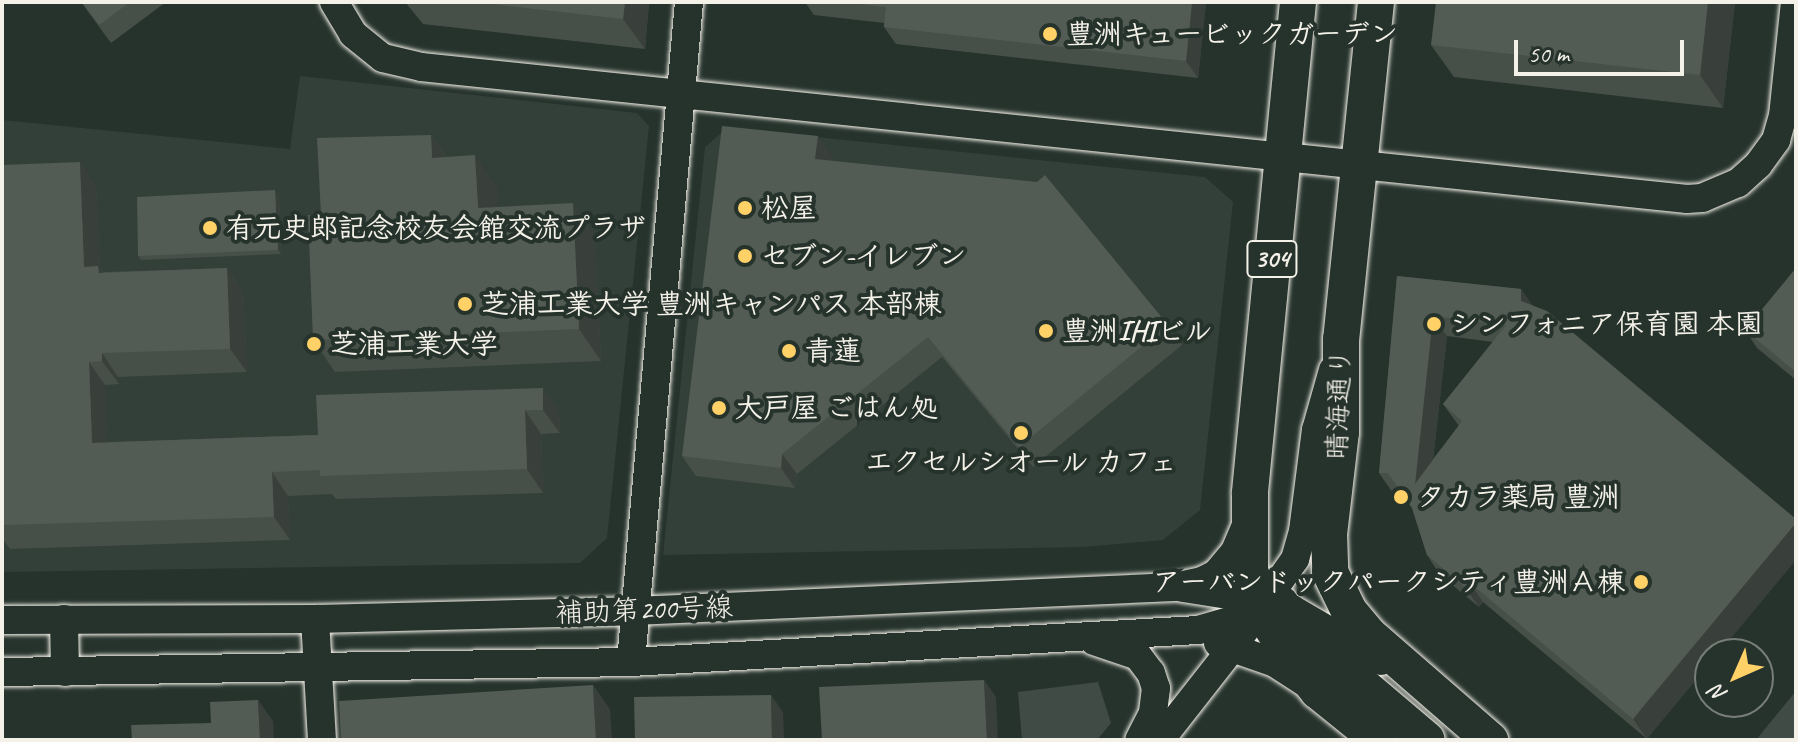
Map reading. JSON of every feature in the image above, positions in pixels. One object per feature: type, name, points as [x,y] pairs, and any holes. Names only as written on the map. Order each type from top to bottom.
[{"type":"main road","name":"304","points":[[1298,2],[1281,158],[1250,517],[1250,570],[1266,603],[1275,636],[1318,691],[1379,740]]},
{"type":"main road","name":"晴海通り","points":[[1376,2],[1341,339],[1341,432],[1329,534],[1330,572],[1335,587],[1358,623],[1443,702],[1490,740]]},
{"type":"main road","name":"304","points":[[1266,603],[1427,740]]},
{"type":"street","points":[[334,2],[353,34],[383,58],[421,67],[1670,199],[1702,198],[1720,192],[1749,175],[1776,140],[1783,116],[1795,2]]},
{"type":"street","points":[[631,662],[689,2]]},
{"type":"street","points":[[1160,740],[1290,568],[1299,546],[1316,430],[1341,339]]},
{"type":"street","name":"補助第200号線","points":[[2,620],[315,619],[634,611],[1174,587],[1202,581],[1226,564],[1250,517]]},
{"type":"street","points":[[1174,587],[1266,603],[1316,620],[1443,702]]},
{"type":"street","name":"補助第200号線","points":[[2,672],[631,662],[1174,630],[1223,625],[1266,603]]},
{"type":"street","points":[[64,619],[65,672]]},
{"type":"street","points":[[315,619],[322,740]]},
{"type":"street","points":[[1174,630],[1275,663],[1318,691]]},
{"type":"street","points":[[1079,637],[1138,656],[1151,673],[1156,688],[1153,713],[1139,740]]},
{"type":"shaded area","name":"芝浦工業大学","points":[[300,76],[637,113],[649,126],[607,538],[580,563],[2,572],[2,120],[290,149]]},
{"type":"shaded area","points":[[727,128],[1205,177],[1233,202],[1200,510],[1163,540],[1083,547],[663,555],[705,147]]},
{"type":"shaded area","points":[[1098,682],[1111,723],[1097,740],[1022,740],[1018,692]]},
{"type":"shaded area","points":[[1796,691],[1796,740],[1756,740]]},
{"type":"building","points":[[82,2],[130,2],[99,25]]},
{"type":"building","points":[[474,2],[625,2],[623,19]]},
{"type":"building","name":"豊洲キュービックガーデン","points":[[841,2],[1192,2],[1186,61],[884,27],[886,7]]},
{"type":"building","points":[[1436,2],[1708,2],[1700,75],[1431,45]]},
{"type":"building","points":[[722,126],[818,136],[815,159],[1037,182],[1045,175],[1168,325],[1019,447],[928,337],[782,454],[781,468],[682,456]]},
{"type":"building","name":"芝浦工業大学 豊洲キャンパス 本部棟","points":[[431,135],[432,158],[475,155],[478,208],[573,203],[579,329],[313,340],[308,215],[321,215],[317,138]]},
{"type":"building","points":[[80,162],[84,267],[98,266],[99,273],[227,268],[230,349],[102,353],[102,361],[89,362],[92,443],[318,435],[316,395],[543,388],[543,410],[525,410],[527,469],[320,476],[320,470],[272,472],[274,517],[2,525],[2,165]]},
{"type":"building","name":"有元史郎記念校友会館交流プラザ","points":[[275,190],[278,250],[138,256],[137,197]]},
{"type":"building","points":[[1796,268],[1796,372],[1745,330]]},
{"type":"building","points":[[1397,276],[1521,289],[1521,301],[1547,311],[1796,519],[1796,523],[1700,638],[1694,638],[1694,646],[1633,719],[1469,582],[1465,587],[1427,555],[1412,508],[1388,473],[1379,473]],"holes":[[[1433,316],[1506,325],[1443,404],[1462,421],[1415,484]]]},
{"type":"building","points":[[984,680],[987,740],[822,740],[819,687]]},
{"type":"building","points":[[593,685],[596,740],[341,740],[339,701]]},
{"type":"building","points":[[771,695],[772,740],[635,740],[634,697]]},
{"type":"building","points":[[258,700],[260,740],[132,740],[131,725],[211,723],[210,702]]},
{"type":"place","name":"豊洲キュービックガーデン","points":[[1050,34]]},
{"type":"place","name":"松屋","points":[[745,208]]},
{"type":"place","name":"有元史郎記念校友会館交流プラザ","points":[[210,228]]},
{"type":"place","name":"セブン-イレブン","points":[[745,256]]},
{"type":"place","name":"芝浦工業大学 豊洲キャンパス 本部棟","points":[[465,304]]},
{"type":"place","name":"シンフォニア保育園 本園","points":[[1434,324]]},
{"type":"place","name":"豊洲IHIビル","points":[[1046,331]]},
{"type":"place","name":"芝浦工業大学","points":[[314,344]]},
{"type":"place","name":"青蓮","points":[[789,351]]},
{"type":"place","name":"大戸屋 ごはん処","points":[[719,408]]},
{"type":"place","name":"エクセルシオール カフェ","points":[[1021,433]]},
{"type":"place","name":"タカラ薬局 豊洲","points":[[1401,497]]},
{"type":"place","name":"アーバンドックパークシティ豊洲Ａ棟","points":[[1641,582]]}]
